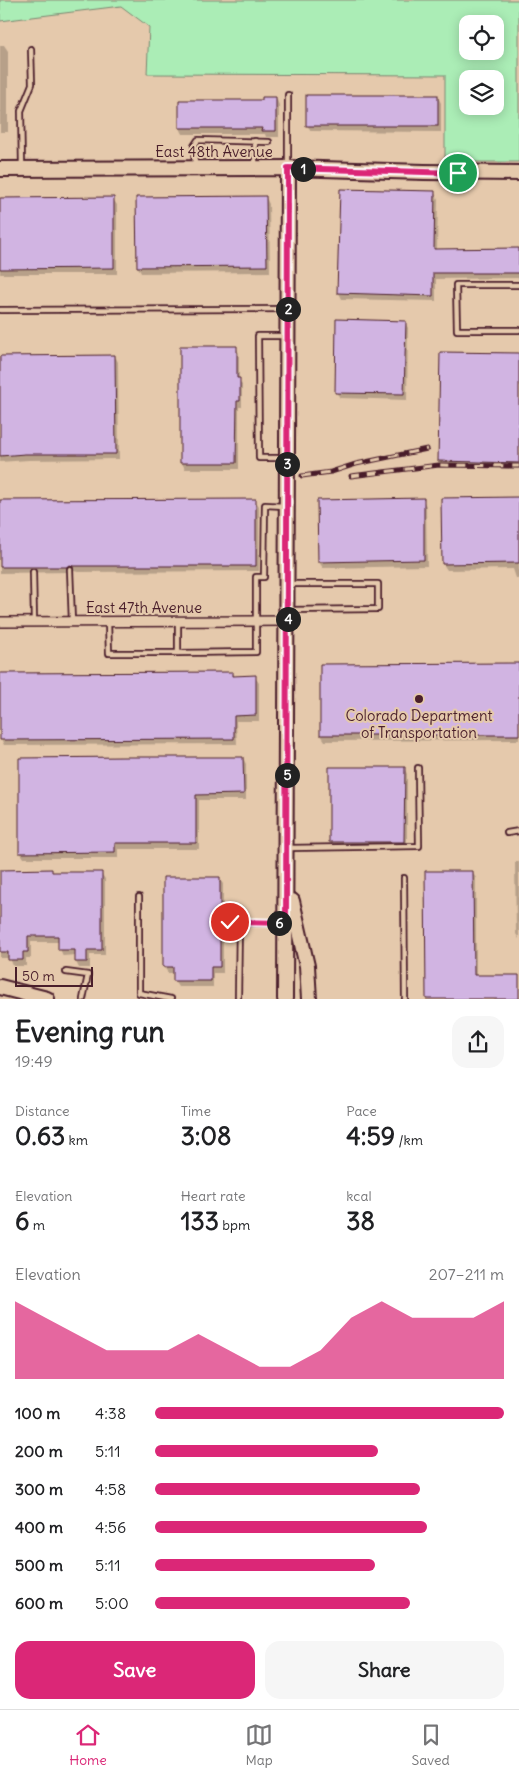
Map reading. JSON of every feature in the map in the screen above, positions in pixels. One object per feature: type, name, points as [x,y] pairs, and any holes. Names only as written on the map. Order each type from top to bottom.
[{"type":"street","name":"East 48th Avenue","points":[[0,170],[288,168],[519,173]]},
{"type":"street","points":[[286,999],[288,168]]},
{"type":"street","name":"East 47th Avenue","points":[[0,622],[256,621],[288,615]]},
{"type":"street","points":[[286,878],[307,966],[310,999]]},
{"type":"street","points":[[0,987],[47,999]]},
{"type":"lane","points":[[22,169],[21,111],[32,84],[31,49]]},
{"type":"lane","points":[[288,95],[288,168]]},
{"type":"lane","points":[[195,169],[194,146],[198,140],[269,142]]},
{"type":"lane","points":[[255,141],[256,168]]},
{"type":"lane","points":[[519,285],[456,285],[457,330],[519,330]]},
{"type":"lane","points":[[0,310],[288,309]]},
{"type":"lane","points":[[287,458],[259,458],[258,336],[288,336]]},
{"type":"lane","points":[[108,622],[109,653],[256,652],[256,577],[264,577],[265,505],[287,506]]},
{"type":"lane","points":[[70,570],[72,622]]},
{"type":"lane","points":[[33,572],[34,622]]},
{"type":"lane","points":[[288,584],[378,584],[378,609],[288,615]]},
{"type":"lane","points":[[178,621],[178,653]]},
{"type":"lane","points":[[286,848],[419,846],[418,768]]},
{"type":"lane","points":[[507,833],[519,831]]},
{"type":"lane","points":[[404,878],[405,999]]},
{"type":"lane","points":[[139,897],[140,993],[171,999]]},
{"type":"lane","points":[[230,922],[286,923]]},
{"type":"lane","points":[[238,999],[239,922]]},
{"type":"lane","points":[[66,972],[88,975],[83,999]]},
{"type":"green space","points":[[0,0],[519,0],[519,162],[445,162],[445,75],[147,74],[149,27],[121,6],[0,21]]},
{"type":"building","points":[[306,95],[438,95],[438,126],[306,126]]},
{"type":"building","points":[[262,97],[276,97],[276,131],[261,131],[262,128],[179,128],[179,100],[262,100]]},
{"type":"building","points":[[340,189],[435,191],[434,249],[519,248],[519,273],[433,273],[433,296],[337,293]]},
{"type":"building","points":[[266,196],[267,266],[137,267],[136,197]]},
{"type":"building","points":[[114,197],[114,268],[0,269],[0,198]]},
{"type":"building","points":[[336,319],[406,321],[404,394],[335,393]]},
{"type":"building","points":[[180,346],[237,346],[237,378],[240,378],[240,401],[237,401],[236,463],[180,463]]},
{"type":"building","points":[[440,352],[519,353],[519,463],[438,461]]},
{"type":"building","points":[[115,355],[116,454],[25,454],[0,456],[0,356]]},
{"type":"building","points":[[519,497],[519,563],[442,564],[441,498]]},
{"type":"building","points":[[424,498],[424,560],[318,562],[317,500]]},
{"type":"building","points":[[256,499],[256,566],[70,565],[67,567],[0,567],[0,500]]},
{"type":"building","name":"Colorado Department of Transportation","points":[[519,663],[519,735],[320,735],[320,664]]},
{"type":"building","points":[[233,672],[233,676],[256,675],[256,715],[234,716],[234,739],[0,740],[0,673]]},
{"type":"building","points":[[243,757],[244,794],[196,795],[196,843],[115,843],[115,852],[19,853],[19,758]]},
{"type":"building","points":[[329,767],[405,767],[404,842],[329,842]]},
{"type":"building","points":[[52,869],[52,872],[102,872],[102,950],[87,950],[87,962],[75,962],[75,950],[58,950],[58,936],[28,936],[28,952],[23,952],[23,960],[8,960],[8,952],[0,952],[0,870]]},
{"type":"building","points":[[425,871],[473,871],[474,975],[519,975],[519,999],[426,999]]},
{"type":"building","points":[[163,877],[220,877],[220,967],[211,967],[211,981],[173,981],[173,967],[163,967]]},
{"type":"railway","points":[[302,476],[331,472],[356,464],[427,449]]},
{"type":"railway","points":[[351,476],[439,465],[519,466]]},
{"type":"place","name":"Colorado Department of Transportation","points":[[419,699]]},
{"type":"route","points":[[230,922],[286,923],[288,168],[458,173]]}]
